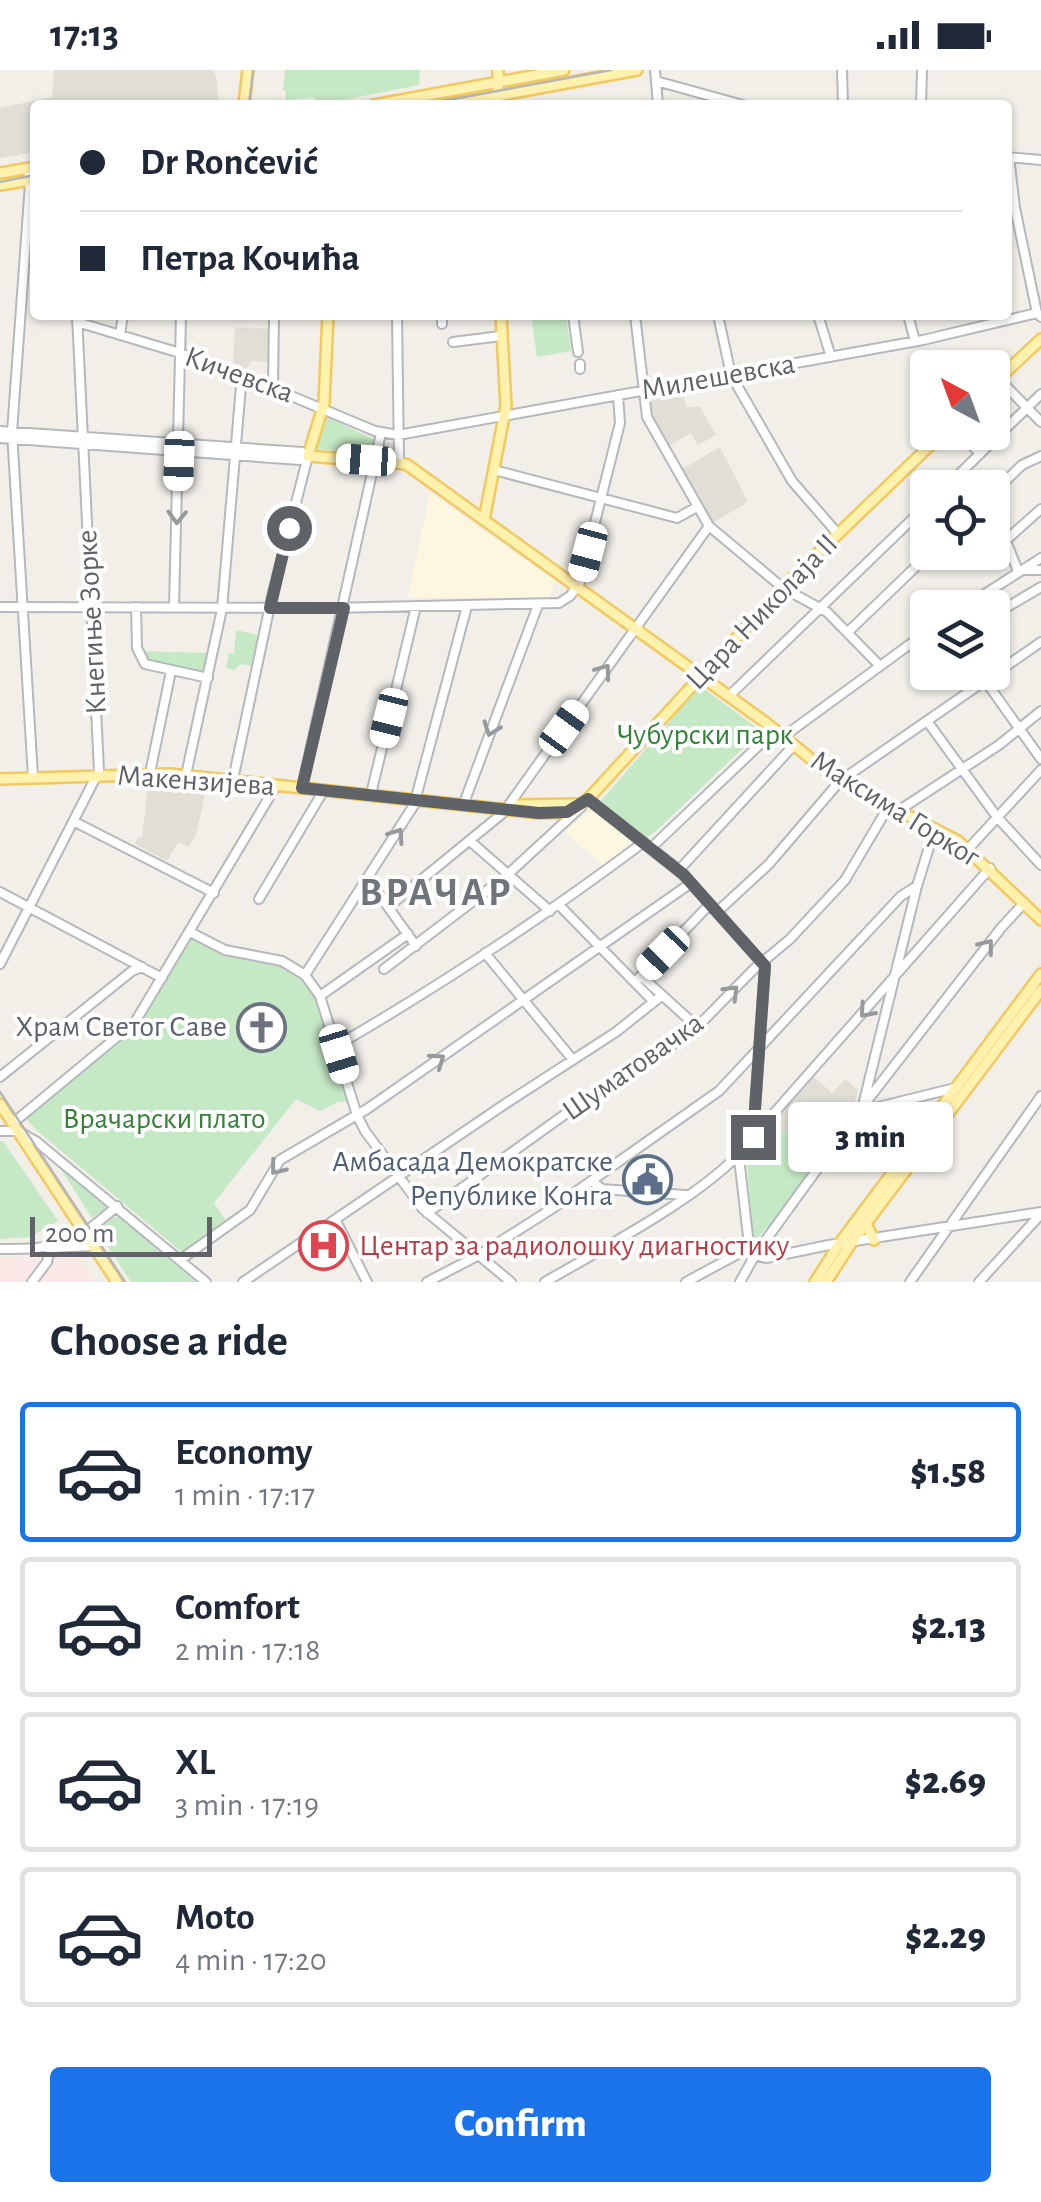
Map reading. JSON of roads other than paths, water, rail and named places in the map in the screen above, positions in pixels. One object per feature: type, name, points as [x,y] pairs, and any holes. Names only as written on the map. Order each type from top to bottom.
[{"type":"main road","points":[[245,100],[248,70]]},
{"type":"main road","points":[[495,70],[498,100],[637,70]]},
{"type":"main road","points":[[402,100],[564,70]]},
{"type":"main road","points":[[0,174],[30,168]]},
{"type":"main road","points":[[0,185],[30,179]]},
{"type":"main road","points":[[328,320],[323,407],[308,456],[399,462]]},
{"type":"main road","points":[[484,520],[505,415],[501,320]]},
{"type":"main road","points":[[1010,369],[1041,339]]},
{"type":"main road","name":"Цара Николаја II","points":[[586,801],[783,588],[925,450]]},
{"type":"main road","name":"Максима Горког","points":[[399,462],[729,696],[840,782],[890,804],[969,848],[1041,920]]},
{"type":"main road","name":"Макензијева","points":[[0,779],[186,775],[560,813],[586,801]]},
{"type":"main road","name":"Макензијева","points":[[509,808],[586,801]]},
{"type":"main road","points":[[560,813],[566,824]]},
{"type":"main road","points":[[815,1282],[839,1244],[1041,974]]},
{"type":"main road","points":[[826,1282],[1041,990]]},
{"type":"main road","points":[[0,1104],[118,1282]]},
{"type":"main road","points":[[0,1104],[0,1118]]},
{"type":"main road","points":[[866,1224],[874,1240]]},
{"type":"street","points":[[655,70],[658,100]]},
{"type":"street","points":[[842,70],[843,100]]},
{"type":"street","points":[[922,70],[922,100]]},
{"type":"street","points":[[656,81],[725,100]]},
{"type":"street","points":[[1012,157],[1041,160]]},
{"type":"street","points":[[30,205],[12,435],[33,778]]},
{"type":"street","points":[[1012,213],[1039,316]]},
{"type":"street","name":"Милешевска","points":[[398,435],[1039,316]]},
{"type":"street","name":"Кнегиње Зорке","points":[[0,964],[99,774],[77,320]]},
{"type":"street","name":"Кичевска","points":[[80,320],[242,374],[382,433],[398,435]]},
{"type":"street","points":[[120,334],[123,320]]},
{"type":"street","points":[[174,608],[181,320]]},
{"type":"street","points":[[274,320],[274,387]]},
{"type":"street","points":[[397,320],[399,462]]},
{"type":"street","points":[[574,320],[577,348]]},
{"type":"street","points":[[636,320],[647,417],[708,526],[783,588],[821,608],[879,665]]},
{"type":"street","points":[[719,320],[731,375],[792,481],[838,534]]},
{"type":"street","points":[[820,320],[831,357]]},
{"type":"street","points":[[909,320],[915,341]]},
{"type":"street","points":[[453,342],[501,336]]},
{"type":"street","points":[[186,775],[222,609],[242,374]]},
{"type":"street","points":[[1010,394],[1041,422]]},
{"type":"street","points":[[965,470],[1041,394]]},
{"type":"street","points":[[0,607],[344,608],[562,602],[577,588],[603,500],[620,423],[618,395]]},
{"type":"street","points":[[302,788],[382,433]]},
{"type":"street","points":[[0,434],[237,451],[300,460],[308,456]]},
{"type":"street","points":[[976,450],[980,454]]},
{"type":"street","points":[[234,775],[308,456]]},
{"type":"street","points":[[1010,477],[1041,456]]},
{"type":"street","points":[[494,470],[677,518],[698,507]]},
{"type":"street","points":[[1010,537],[1041,509]]},
{"type":"street","points":[[729,696],[910,521]]},
{"type":"street","points":[[388,907],[509,808],[708,526]]},
{"type":"street","points":[[1010,553],[1018,571]]},
{"type":"street","points":[[990,590],[1041,558]]},
{"type":"street","points":[[848,632],[913,570]]},
{"type":"street","points":[[1018,571],[1041,570]]},
{"type":"street","points":[[1010,605],[1041,587]]},
{"type":"street","points":[[464,804],[538,605]]},
{"type":"street","points":[[371,794],[416,606]]},
{"type":"street","points":[[305,975],[410,816],[467,606]]},
{"type":"street","points":[[136,608],[140,657],[148,666],[208,678]]},
{"type":"street","points":[[1010,660],[1041,642]]},
{"type":"street","points":[[336,1046],[485,954],[647,845],[779,733],[910,644]]},
{"type":"street","points":[[150,773],[171,671]]},
{"type":"street","points":[[638,979],[713,908],[769,864],[840,782],[965,690]]},
{"type":"street","points":[[992,690],[1041,759]]},
{"type":"street","points":[[901,810],[1041,711]]},
{"type":"street","points":[[927,721],[997,816],[1041,865]]},
{"type":"street","points":[[679,870],[794,745]]},
{"type":"street","points":[[969,848],[1041,770]]},
{"type":"street","points":[[0,1131],[15,1127],[135,1022],[276,786]]},
{"type":"street","points":[[259,899],[324,790]]},
{"type":"street","points":[[384,969],[506,876],[566,824],[586,801],[679,870],[762,962],[767,973],[753,1137]]},
{"type":"street","name":"Шуматовачка","points":[[427,1212],[564,1115],[647,1064],[704,1019],[790,939],[850,874],[890,804]]},
{"type":"street","points":[[75,822],[214,893]]},
{"type":"street","points":[[862,1106],[935,828]]},
{"type":"street","points":[[470,841],[550,911]]},
{"type":"street","points":[[545,1282],[739,1158],[753,1137],[990,868]]},
{"type":"street","points":[[368,879],[416,946]]},
{"type":"street","points":[[180,1260],[250,1210],[280,1160],[357,1115],[690,883]]},
{"type":"street","points":[[427,1282],[479,1255],[719,1091],[901,896],[917,886]]},
{"type":"street","points":[[0,892],[162,978]]},
{"type":"street","points":[[740,1282],[755,1250],[862,1106],[1024,903]]},
{"type":"street","points":[[559,904],[657,999],[694,1025]]},
{"type":"street","points":[[190,932],[225,950],[282,961],[305,975],[320,996],[357,1115],[427,1212],[511,1282]]},
{"type":"street","points":[[320,996],[408,934]]},
{"type":"street","points":[[485,954],[573,1060]]},
{"type":"street","points":[[130,960],[132,971]]},
{"type":"street","points":[[0,1077],[142,967]]},
{"type":"street","points":[[243,1282],[616,1032],[657,999]]},
{"type":"street","points":[[862,1106],[870,1109],[955,1088]]},
{"type":"street","points":[[910,1282],[1041,1096]]},
{"type":"street","points":[[15,1127],[206,1282]]},
{"type":"street","points":[[739,1158],[755,1250],[766,1258],[1041,1213]]},
{"type":"street","points":[[592,1181],[602,1189],[686,1195]]},
{"type":"street","points":[[50,1248],[85,1232],[117,1206]]},
{"type":"street","points":[[980,1282],[1041,1213]]},
{"type":"street","points":[[336,1221],[368,1282]]},
{"type":"street","points":[[0,1249],[94,1246]]},
{"type":"street","points":[[32,1282],[49,1258],[50,1248]]},
{"type":"street","points":[[686,1282],[755,1250]]},
{"type":"tram line","points":[[250,100],[253,70]]},
{"type":"tram line","points":[[448,100],[611,70]]},
{"type":"tram line","points":[[0,182],[30,176]]},
{"type":"tram line","points":[[0,1092],[125,1282]]},
{"type":"place","name":"Храм Светог Саве","points":[[262,1027]]},
{"type":"place","name":"Амбасада Демократске Републике Конга","points":[[648,1179]]},
{"type":"place","name":"Центар за радиолошку диагностику","points":[[324,1246]]},
{"type":"district","name":"ВРАЧАР","points":[[436,893]]},
{"type":"park label","name":"Чубурски парк","points":[[705,735]]},
{"type":"park label","name":"Врачарски плато","points":[[164,1119]]}]
